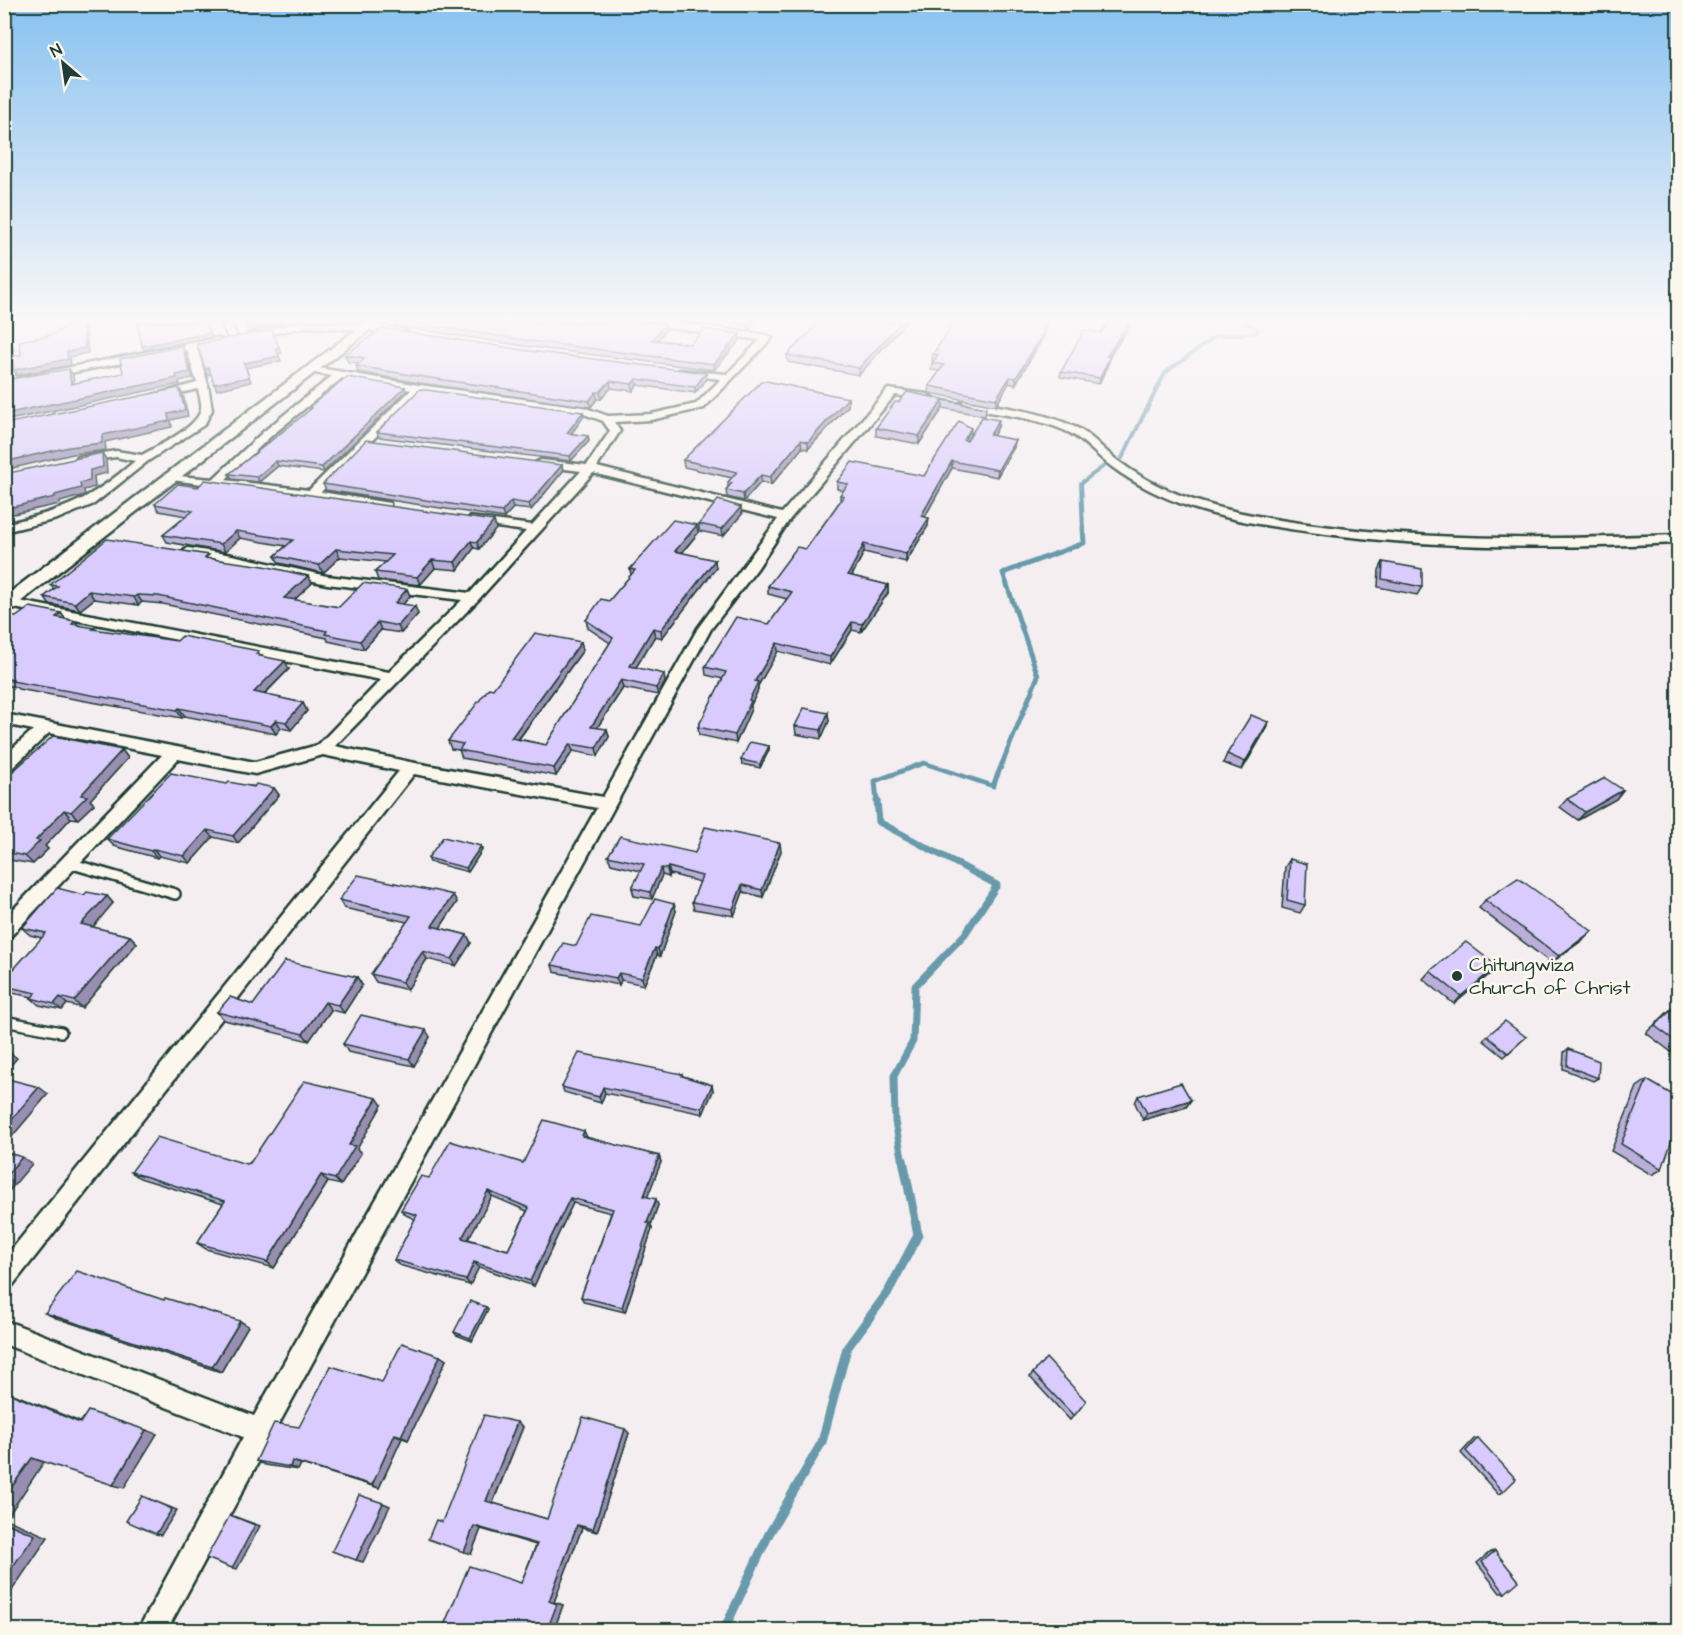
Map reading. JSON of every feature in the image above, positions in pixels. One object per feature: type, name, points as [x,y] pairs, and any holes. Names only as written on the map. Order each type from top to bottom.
[{"type":"street","points":[[4,528],[60,514],[82,506],[100,495],[144,459],[200,423],[207,410],[205,398]]},
{"type":"street","points":[[7,604],[101,538],[171,477],[275,398]]},
{"type":"street","points":[[218,481],[267,434],[311,398]]},
{"type":"street","points":[[312,494],[373,442],[410,398]]},
{"type":"street","points":[[496,398],[584,410],[607,419],[651,417],[700,406],[708,398]]},
{"type":"street","points":[[152,1630],[705,628],[752,566],[785,517],[886,398]]},
{"type":"street","points":[[933,398],[1066,427],[1084,437],[1118,465],[1160,491],[1210,509],[1251,519],[1348,534],[1425,542],[1518,544],[1678,539]]},
{"type":"street","points":[[323,749],[473,597],[590,469],[615,431],[607,419]]},
{"type":"street","points":[[73,462],[116,454],[144,459]]},
{"type":"street","points":[[531,462],[590,469],[785,517]]},
{"type":"street","points":[[171,477],[312,494],[402,509]]},
{"type":"street","points":[[457,518],[536,530]]},
{"type":"street","points":[[175,550],[232,559],[327,580],[473,597]]},
{"type":"street","points":[[7,604],[392,677]]},
{"type":"street","points":[[4,718],[255,768],[323,749],[410,768],[607,804]]},
{"type":"street","points":[[4,766],[47,726]]},
{"type":"street","points":[[4,932],[176,751]]},
{"type":"street","points":[[4,1278],[410,768]]},
{"type":"street","points":[[4,1332],[260,1431]]},
{"type":"lane","points":[[69,863],[175,894]]},
{"type":"lane","points":[[4,1021],[61,1032]]},
{"type":"building","points":[[4,398],[79,398],[4,414]]},
{"type":"building","points":[[129,398],[182,398],[185,410],[168,414],[169,421],[102,435],[102,443],[69,447],[4,462],[4,424]]},
{"type":"building","points":[[320,398],[393,398],[322,467],[276,461],[257,477],[229,474],[312,408],[309,407]]},
{"type":"building","points":[[411,398],[486,398],[583,412],[567,433],[588,436],[570,456],[377,432]]},
{"type":"building","points":[[570,398],[591,398],[589,401]]},
{"type":"building","points":[[745,398],[848,398],[808,442],[801,440],[770,477],[761,475],[743,494],[726,490],[732,483],[728,482],[737,472],[683,460]]},
{"type":"building","points":[[902,398],[938,398],[986,408],[943,400],[919,436],[876,428],[895,402],[899,402]]},
{"type":"building","points":[[982,417],[999,420],[990,435],[1015,440],[998,470],[952,461],[921,516],[929,518],[906,554],[864,544],[848,575],[888,585],[862,624],[852,622],[830,657],[777,643],[755,681],[758,682],[749,700],[751,701],[735,735],[698,727],[726,672],[705,667],[736,617],[769,624],[792,592],[768,586],[797,547],[806,549],[844,496],[840,495],[848,484],[837,482],[852,462],[924,476],[959,421],[971,428],[964,440],[967,441]]},
{"type":"building","points":[[366,440],[562,465],[529,504],[511,501],[502,512],[323,484]]},
{"type":"building","points":[[102,453],[103,467],[90,470],[90,481],[80,483],[81,488],[55,495],[55,497],[4,509],[4,474]]},
{"type":"building","points":[[205,480],[494,521],[477,542],[471,541],[455,562],[432,560],[417,577],[375,572],[393,555],[336,549],[319,565],[275,556],[293,540],[236,531],[221,544],[163,535],[193,511],[155,504],[178,484],[198,487]]},
{"type":"building","points":[[718,500],[741,507],[722,529],[699,524]]},
{"type":"building","points":[[673,520],[697,525],[675,551],[715,560],[661,630],[653,628],[630,666],[664,674],[656,688],[621,680],[591,727],[607,729],[596,748],[570,744],[554,768],[459,750],[463,744],[448,741],[489,688],[493,689],[535,633],[581,642],[511,738],[546,745],[613,638],[586,620],[601,599],[609,601],[635,570],[630,569]]},
{"type":"building","points":[[107,539],[209,555],[205,558],[264,566],[308,576],[284,598],[339,607],[363,583],[407,589],[395,603],[415,606],[398,626],[378,622],[360,641],[325,634],[327,631],[158,596],[137,595],[134,597],[89,591],[75,603],[44,597],[58,586],[50,585]]},
{"type":"building","points":[[1383,562],[1422,569],[1422,587],[1382,579]]},
{"type":"building","points":[[30,607],[61,613],[56,617],[75,621],[72,624],[95,628],[93,629],[177,641],[182,636],[259,651],[256,654],[262,655],[260,656],[285,661],[254,692],[303,703],[286,722],[276,720],[271,726],[179,708],[177,710],[11,681],[13,680],[4,678],[4,616],[16,617]]},
{"type":"building","points":[[804,708],[828,713],[821,730],[795,726]]},
{"type":"building","points":[[1251,715],[1268,722],[1245,762],[1227,754]]},
{"type":"building","points":[[53,736],[122,750],[81,795],[87,796],[71,812],[64,810],[36,840],[40,841],[25,856],[4,852],[4,773],[12,772]]},
{"type":"building","points":[[750,742],[769,746],[760,764],[741,760]]},
{"type":"building","points":[[171,773],[227,784],[229,782],[254,787],[256,784],[274,788],[233,836],[207,830],[184,856],[154,849],[151,851],[107,839]]},
{"type":"building","points":[[1605,778],[1623,790],[1585,812],[1567,799]]},
{"type":"building","points":[[705,827],[780,843],[762,890],[742,885],[733,909],[692,902],[702,876],[668,867],[667,869],[661,868],[650,892],[632,888],[644,864],[608,856],[620,836],[695,853]]},
{"type":"building","points":[[443,837],[481,846],[466,868],[428,858]]},
{"type":"building","points":[[1290,859],[1307,864],[1305,905],[1287,900]]},
{"type":"building","points":[[358,875],[453,895],[432,926],[467,935],[452,959],[423,951],[402,982],[371,974],[411,916],[339,900]]},
{"type":"building","points":[[1518,878],[1592,931],[1559,956],[1485,900]]},
{"type":"building","points":[[57,888],[84,895],[87,892],[107,896],[81,924],[130,936],[74,1001],[60,997],[54,1004],[31,998],[36,993],[4,986],[4,980],[46,933],[22,928]]},
{"type":"building","points":[[655,899],[674,904],[658,949],[655,948],[642,978],[619,973],[616,978],[552,965],[563,943],[576,946],[591,916],[641,926]]},
{"type":"building","name":"Chitungwiza church of Christ","points":[[1466,942],[1497,966],[1461,996],[1430,971]]},
{"type":"building","points":[[285,961],[357,977],[338,1005],[325,1002],[303,1034],[217,1012],[230,997],[253,1005]]},
{"type":"building","points":[[1678,1003],[1678,1043],[1655,1026]]},
{"type":"building","points":[[361,1015],[426,1030],[409,1059],[343,1044]]},
{"type":"building","points":[[1505,1021],[1526,1037],[1508,1053],[1487,1036]]},
{"type":"building","points":[[1568,1049],[1599,1061],[1598,1078],[1567,1066]]},
{"type":"building","points":[[579,1053],[682,1074],[682,1076],[712,1085],[702,1108],[603,1087],[599,1097],[562,1087]]},
{"type":"building","points":[[4,1078],[39,1087],[4,1128]]},
{"type":"building","points":[[1647,1080],[1678,1098],[1678,1123],[1662,1169],[1621,1144]]},
{"type":"building","points":[[304,1081],[377,1098],[349,1145],[355,1146],[335,1179],[321,1175],[267,1262],[197,1243],[225,1201],[131,1172],[157,1137],[246,1164],[250,1163]]},
{"type":"building","points":[[1181,1083],[1191,1100],[1147,1113],[1138,1096]]},
{"type":"building","points":[[544,1120],[584,1131],[582,1136],[659,1156],[644,1196],[656,1199],[622,1307],[581,1297],[613,1209],[570,1198],[530,1281],[474,1262],[466,1280],[394,1260],[417,1215],[401,1210],[421,1176],[429,1178],[450,1141],[523,1163]],"holes":[[[488,1191],[529,1208],[508,1250],[462,1238]]]},
{"type":"building","points":[[4,1152],[22,1157],[4,1178]]},
{"type":"building","points":[[77,1271],[164,1300],[165,1298],[240,1321],[212,1367],[45,1313]]},
{"type":"building","points":[[470,1301],[486,1307],[470,1338],[454,1332]]},
{"type":"building","points":[[402,1343],[440,1356],[401,1436],[395,1434],[372,1485],[292,1461],[290,1467],[256,1461],[274,1423],[299,1427],[331,1366],[382,1382]]},
{"type":"building","points":[[1046,1358],[1086,1401],[1074,1416],[1033,1373]]},
{"type":"building","points":[[4,1391],[80,1423],[88,1411],[146,1430],[113,1485],[32,1458],[4,1498]]},
{"type":"building","points":[[484,1415],[517,1422],[486,1501],[547,1519],[583,1417],[625,1429],[593,1529],[577,1525],[549,1601],[557,1604],[547,1630],[442,1630],[469,1566],[521,1583],[537,1544],[474,1526],[464,1552],[428,1539],[436,1520],[442,1522]]},
{"type":"building","points":[[1478,1438],[1516,1479],[1503,1492],[1466,1451]]},
{"type":"building","points":[[359,1495],[383,1503],[356,1560],[332,1551]]},
{"type":"building","points":[[142,1496],[172,1509],[156,1534],[126,1521]]},
{"type":"building","points":[[230,1515],[255,1525],[232,1568],[206,1558]]},
{"type":"building","points":[[4,1522],[35,1535],[4,1579]]},
{"type":"building","points":[[1495,1551],[1519,1581],[1505,1593],[1482,1562]]},
{"type":"waterway","points":[[1122,458],[1152,398]]},
{"type":"waterway","points":[[1083,530],[1081,483],[1104,466]]},
{"type":"waterway","points":[[877,803],[875,781],[924,763],[993,786],[1038,676],[1003,573],[1084,543],[1083,528]]},
{"type":"waterway","points":[[877,801],[879,822],[997,885],[965,934],[915,986],[913,1041],[894,1076],[895,1122],[903,1162]]},
{"type":"waterway","points":[[724,1630],[769,1534],[822,1442],[847,1348],[888,1292],[918,1235],[903,1160]]},
{"type":"place","name":"Chitungwiza church of Christ","points":[[1457,976]]}]
